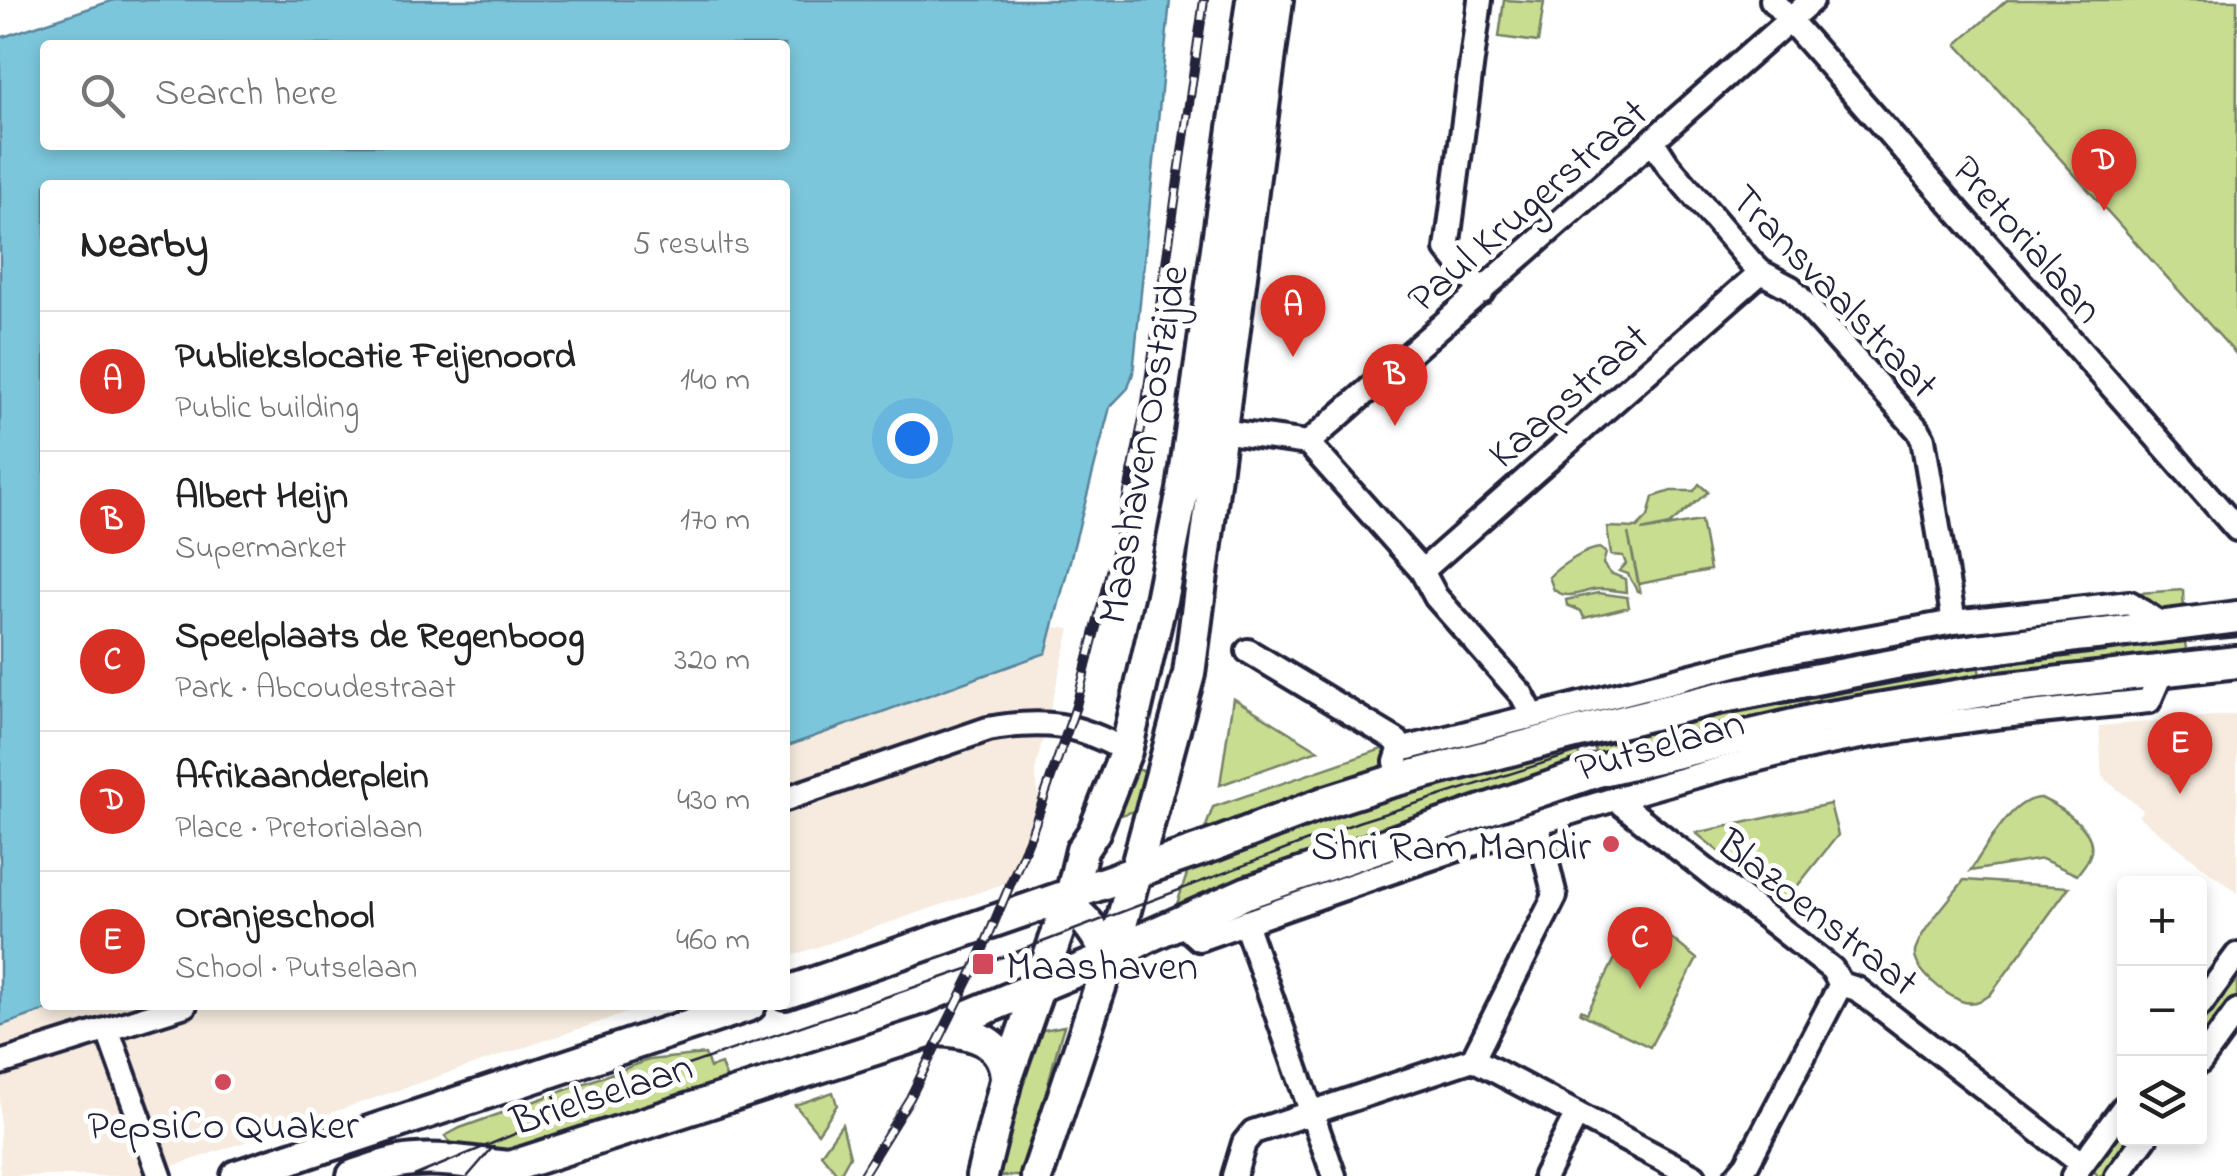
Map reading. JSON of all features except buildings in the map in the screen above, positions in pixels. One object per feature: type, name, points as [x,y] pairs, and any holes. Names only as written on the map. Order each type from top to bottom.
[{"type":"main road","name":"Maashaven Oostzijde","points":[[1068,897],[1094,832],[1183,490],[1252,0]]},
{"type":"main road","name":"Maashaven Oostzijde","points":[[1134,929],[1135,870],[1189,674],[1277,0]]},
{"type":"main road","name":"Putselaan","points":[[1135,870],[1389,782],[1718,698],[1962,652],[2237,617]]},
{"type":"main road","name":"Putselaan","points":[[1040,987],[1110,958],[1134,929],[1180,922],[1246,893],[1594,772],[1822,718],[1991,690],[2237,662]]},
{"type":"main road","points":[[1147,828],[1160,850],[1174,858]]},
{"type":"main road","points":[[790,991],[1068,897],[1135,870]]},
{"type":"main road","points":[[1068,897],[1106,908],[1134,929]]},
{"type":"main road","points":[[1037,1176],[1110,958],[1068,897]]},
{"type":"main road","points":[[982,1176],[1006,1080],[1068,897]]},
{"type":"main road","name":"Brielselaan","points":[[353,1176],[397,1162],[505,1172],[934,1030],[1040,987]]},
{"type":"main road","name":"Brielselaan","points":[[237,1176],[735,1010]]},
{"type":"main road","points":[[934,1030],[958,1030],[985,1040],[1003,1058],[1006,1080]]},
{"type":"street","points":[[1480,0],[1447,249],[1482,292]]},
{"type":"street","name":"Pretorialaan","points":[[1772,0],[2235,530]]},
{"type":"street","name":"Paul Krugerstraat","points":[[1308,443],[1812,0]]},
{"type":"street","name":"Transvaalstraat","points":[[1653,142],[1668,165],[1761,272],[1792,288],[1923,438],[1954,622]]},
{"type":"street","name":"Kaapstraat","points":[[1422,571],[1761,272]]},
{"type":"street","points":[[1221,431],[1308,443],[1422,571],[1436,597],[1522,695],[1532,714]]},
{"type":"street","name":"Putselaan","points":[[1400,750],[1774,655],[1954,622],[2130,603],[2165,627]]},
{"type":"street","points":[[1248,651],[1397,741],[1400,750],[1389,782]]},
{"type":"street","name":"Putselaan","points":[[1180,922],[1199,939],[1537,823],[1778,754],[1980,719],[2150,701],[2163,669]]},
{"type":"street","points":[[790,797],[988,729],[1046,724],[1084,729],[1114,744]]},
{"type":"street","name":"Blazoenstraat","points":[[1615,799],[1832,968],[1841,984],[1857,988],[1977,1082],[2078,1170]]},
{"type":"street","points":[[1234,1176],[1244,1142],[1252,1132],[1473,1059],[1555,896],[1537,823]]},
{"type":"street","points":[[1246,923],[1334,1176]]},
{"type":"street","points":[[2207,996],[2237,955]]},
{"type":"street","points":[[1737,1176],[1747,1164],[1841,984]]},
{"type":"street","points":[[0,1063],[171,1010]]},
{"type":"street","points":[[2204,1056],[2237,1011]]},
{"type":"street","points":[[108,1032],[160,1176]]},
{"type":"street","points":[[1473,1059],[1694,1176]]},
{"type":"street","points":[[1545,1176],[1577,1114]]},
{"type":"street","points":[[2078,1170],[2117,1117]]},
{"type":"street","points":[[2116,1176],[2139,1146]]},
{"type":"shaded area","points":[[1034,624],[1070,629],[1035,771],[1039,798],[1009,882],[790,956],[790,708]]},
{"type":"shaded area","points":[[2237,714],[2237,893],[2138,816],[2143,810],[2102,777],[2099,726]]},
{"type":"shaded area","points":[[0,993],[40,1004],[40,1010],[635,1010],[144,1176],[0,1176]]},
{"type":"green space","points":[[1504,0],[1544,2],[1538,42],[1499,37]]},
{"type":"green space","points":[[2007,0],[2237,0],[2236,354],[1957,44]]},
{"type":"green space","points":[[1699,484],[1708,492],[1669,525],[1641,531],[1701,521],[1710,570],[1639,584],[1628,533],[1640,592],[1637,591],[1628,574],[1619,571],[1626,564],[1623,556],[1611,555],[1607,527],[1637,528],[1648,517],[1653,497],[1671,491],[1694,491]]},
{"type":"green space","points":[[1600,548],[1606,553],[1603,564],[1610,573],[1625,579],[1626,592],[1601,589],[1566,595],[1554,590],[1549,577],[1553,573],[1580,555]]},
{"type":"green space","points":[[2183,590],[2184,614],[2164,620],[2141,602],[2139,593]]},
{"type":"green space","points":[[1598,593],[1627,597],[1629,607],[1584,618],[1581,611],[1567,605],[1566,600]]},
{"type":"green space","points":[[1974,632],[1975,639],[1588,723],[1586,713],[1801,663]]},
{"type":"green space","points":[[2184,632],[2187,659],[1997,681],[1993,654]]},
{"type":"green space","points":[[1977,656],[1981,683],[1599,765],[1591,737]]},
{"type":"green space","points":[[1233,698],[1318,750],[1220,785]]},
{"type":"green space","points":[[1575,741],[1583,769],[1173,916],[1188,871],[1206,862],[1424,787]]},
{"type":"green space","points":[[1385,748],[1388,758],[1379,771],[1203,835],[1213,807]]},
{"type":"green space","points":[[1135,769],[1154,773],[1143,808],[1118,816]]},
{"type":"green space","points":[[2041,798],[2076,821],[2089,837],[2090,855],[2077,875],[2042,859],[1970,871],[2010,815],[2030,800]]},
{"type":"green space","points":[[1830,804],[1838,835],[1783,904],[1696,833]]},
{"type":"green space","points":[[1964,880],[2069,887],[1990,995],[1973,1002],[1954,998],[1931,981],[1919,966],[1915,952],[1929,925]]},
{"type":"green space","points":[[1639,912],[1697,959],[1650,1047],[1580,1013],[1587,1013]]},
{"type":"green space","points":[[2237,966],[2237,1003],[2207,1044],[2207,1007]]},
{"type":"green space","points":[[1064,1026],[1025,1176],[994,1176],[1011,1096],[1038,1031]]},
{"type":"green space","points":[[705,1054],[710,1068],[721,1064],[729,1085],[524,1155],[455,1147],[445,1136],[649,1060]]},
{"type":"green space","points":[[833,1092],[837,1105],[818,1133],[795,1105]]},
{"type":"green space","points":[[842,1124],[850,1156],[839,1176],[821,1154]]},
{"type":"green space","points":[[2117,1127],[2117,1146],[2132,1146],[2109,1176],[2098,1176],[2089,1165]]},
{"type":"water","points":[[114,0],[1170,0],[1133,373],[1128,388],[1110,407],[1046,653],[790,745],[790,180],[40,180],[40,1010],[46,1010],[0,1026],[0,38]]},
{"type":"tram line","points":[[414,1176],[647,1079],[1011,954],[1358,822],[1588,749],[1713,716],[1903,678],[2079,652],[2237,637]]},
{"type":"tram line","points":[[468,1176],[493,1147]]},
{"type":"railway","points":[[862,1176],[910,1098],[977,963],[1031,835],[1076,706],[1120,532],[1145,409],[1204,0]]},
{"type":"place","name":"Afrikaanderplein","points":[[2104,211]]},
{"type":"place","name":"Publiekslocatie Feijenoord","points":[[1293,357]]},
{"type":"place","name":"Albert Heijn","points":[[1395,426]]},
{"type":"place","name":"Oranjeschool","points":[[2180,794]]},
{"type":"place","name":"Shri Ram Mandir","points":[[1611,844]]},
{"type":"place","name":"Maashaven","points":[[983,964]]},
{"type":"place","name":"Speelplaats de Regenboog","points":[[1640,989]]},
{"type":"place","name":"PepsiCo Quaker","points":[[223,1082]]}]
